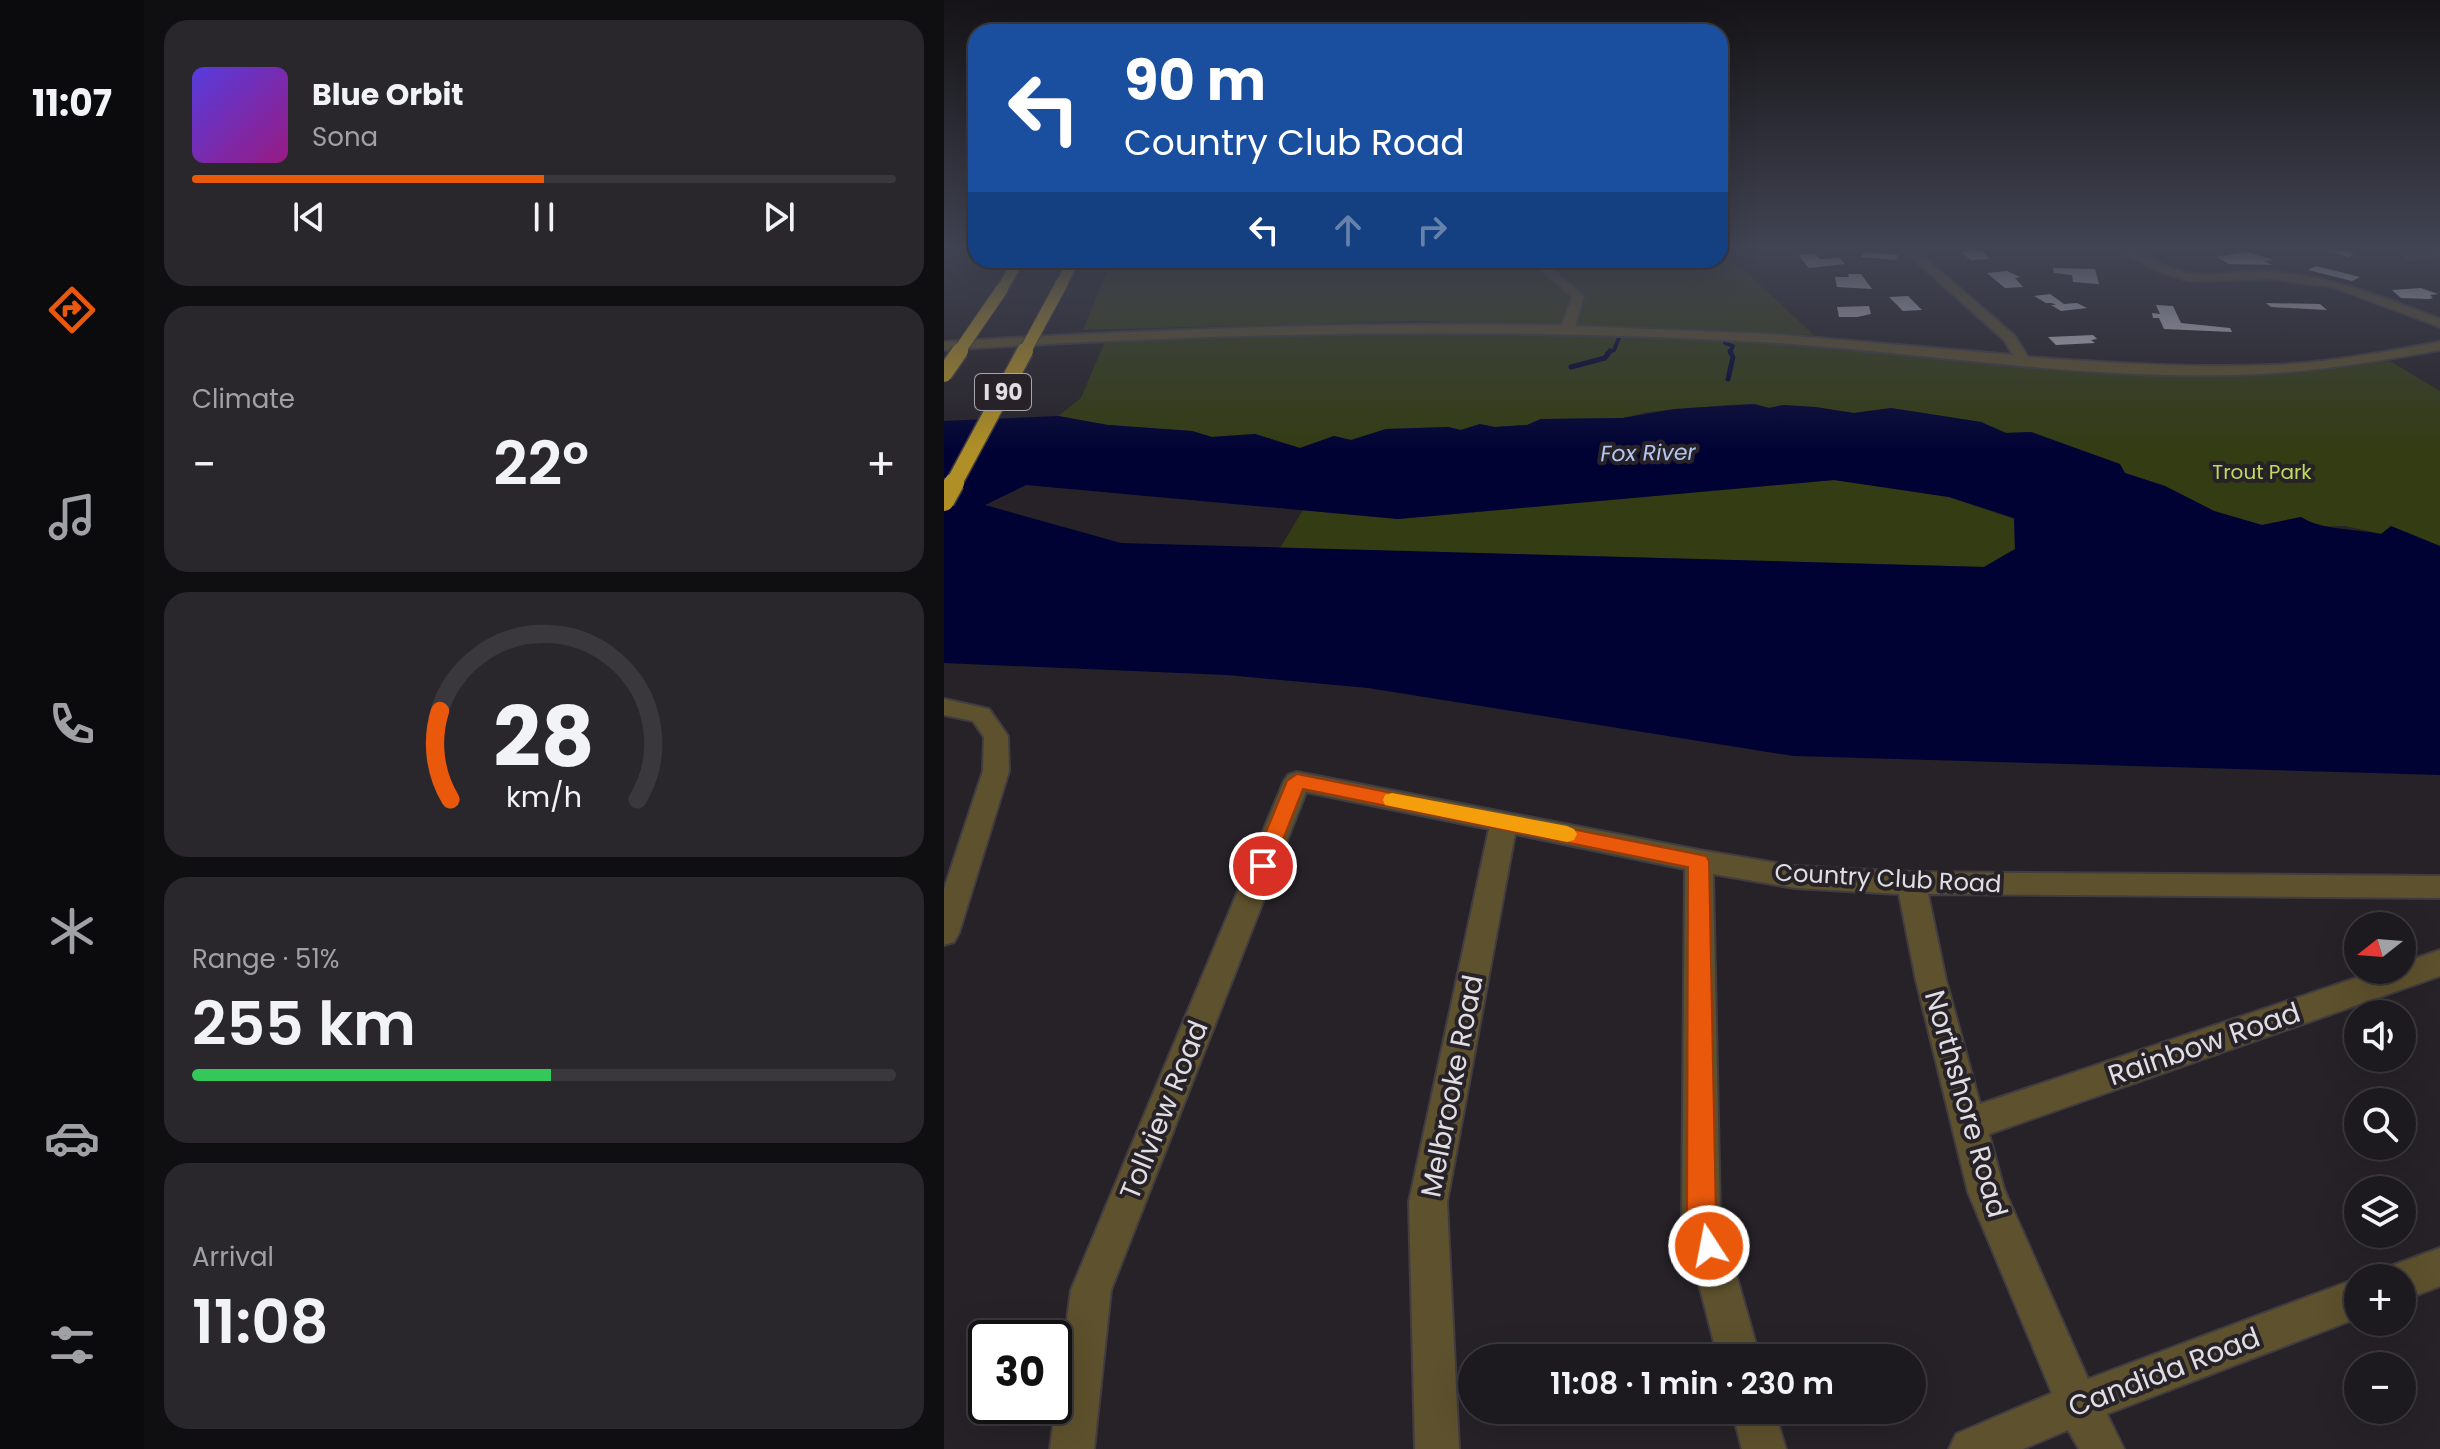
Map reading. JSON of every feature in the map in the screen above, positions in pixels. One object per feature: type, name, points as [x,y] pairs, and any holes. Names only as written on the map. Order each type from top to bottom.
[{"type":"highway","name":"I 90","points":[[944,374],[984,316]]},
{"type":"highway","name":"I 90","points":[[944,501],[1044,316]]},
{"type":"street","points":[[1567,329],[1571,316]]},
{"type":"street","points":[[1984,316],[2009,338],[2024,362]]},
{"type":"street","points":[[2420,316],[2440,323]]},
{"type":"street","points":[[944,346],[1228,329],[1377,326],[1567,329],[1775,338],[2137,370],[2253,371],[2346,363],[2440,346]]},
{"type":"street","points":[[944,707],[981,715],[996,736],[996,771],[944,933]]},
{"type":"street","name":"Country Club Road","points":[[1297,781],[1699,861],[1795,877],[1911,883],[2440,887]]},
{"type":"street","name":"Tollview Road","points":[[1072,1449],[1091,1290],[1297,781]]},
{"type":"street","name":"Melbrooke Road","points":[[1437,1449],[1428,1202],[1504,822]]},
{"type":"street","points":[[1699,861],[1701,1218],[1735,1344]]},
{"type":"street","name":"Northshore Road","points":[[1911,883],[1931,980],[1986,1192],[2078,1404],[2102,1449]]},
{"type":"street","name":"Rainbow Road","points":[[1967,1125],[2440,963]]},
{"type":"street","points":[[2416,1276],[2440,1267]]},
{"type":"street","name":"Candida Road","points":[[1971,1449],[2078,1404],[2344,1303]]},
{"type":"street","points":[[1757,1424],[1764,1449]]},
{"type":"green space","points":[[1089,316],[1793,316],[1814,335],[1420,321],[1083,330]]},
{"type":"green space","name":"Trout Park","points":[[1430,329],[1732,338],[2025,365],[2291,371],[2390,361],[2440,391],[2440,546],[2407,535],[2408,532],[2382,534],[2345,526],[2316,527],[2301,517],[2262,525],[2214,511],[2165,486],[2125,473],[2031,432],[2006,433],[1981,422],[1891,408],[1854,413],[1783,405],[1769,408],[1754,404],[1727,405],[1647,412],[1623,418],[1541,419],[1527,425],[1495,427],[1480,424],[1460,430],[1448,427],[1386,429],[1351,440],[1334,436],[1300,448],[1255,434],[1212,437],[1192,431],[1108,425],[1058,416],[1081,398],[1106,339]]},
{"type":"green space","points":[[1834,480],[1949,497],[2014,519],[2015,549],[1984,567],[1280,548],[1303,510],[1398,519]]},
{"type":"water","name":"Fox River","points":[[1754,404],[1769,408],[1783,405],[1854,413],[1891,408],[1981,422],[2006,433],[2031,432],[2120,464],[2125,473],[2165,486],[2214,511],[2262,525],[2301,517],[2329,527],[2381,534],[2391,526],[2440,546],[2440,775],[1793,756],[1368,688],[1227,675],[944,663],[944,421],[1058,416],[1108,425],[1192,431],[1212,437],[1255,434],[1300,448],[1334,436],[1351,440],[1386,429],[1448,427],[1461,430],[1480,424],[1495,427],[1527,425],[1541,419],[1623,418],[1674,409]],"holes":[[[1834,480],[1949,497],[2014,518],[2015,549],[1984,567],[1121,543],[985,505],[1026,485],[1398,519]]]},
{"type":"building","points":[[2153,316],[2178,316],[2181,323],[2230,328],[2232,332],[2164,329],[2159,318]]},
{"type":"building","points":[[2093,335],[2097,339],[2091,340],[2095,343],[2056,345],[2048,337]]},
{"type":"waterway","points":[[1609,352],[1614,350],[1619,338]]},
{"type":"waterway","points":[[1725,343],[1733,346],[1730,352]]},
{"type":"waterway","points":[[1571,367],[1605,358],[1609,352]]},
{"type":"waterway","points":[[1728,379],[1733,357],[1730,352]]},
{"type":"slow traffic","points":[[1392,800],[1567,834]]},
{"type":"route","points":[[1263,866],[1297,781],[1699,861],[1701,1218],[1709,1246]]}]
